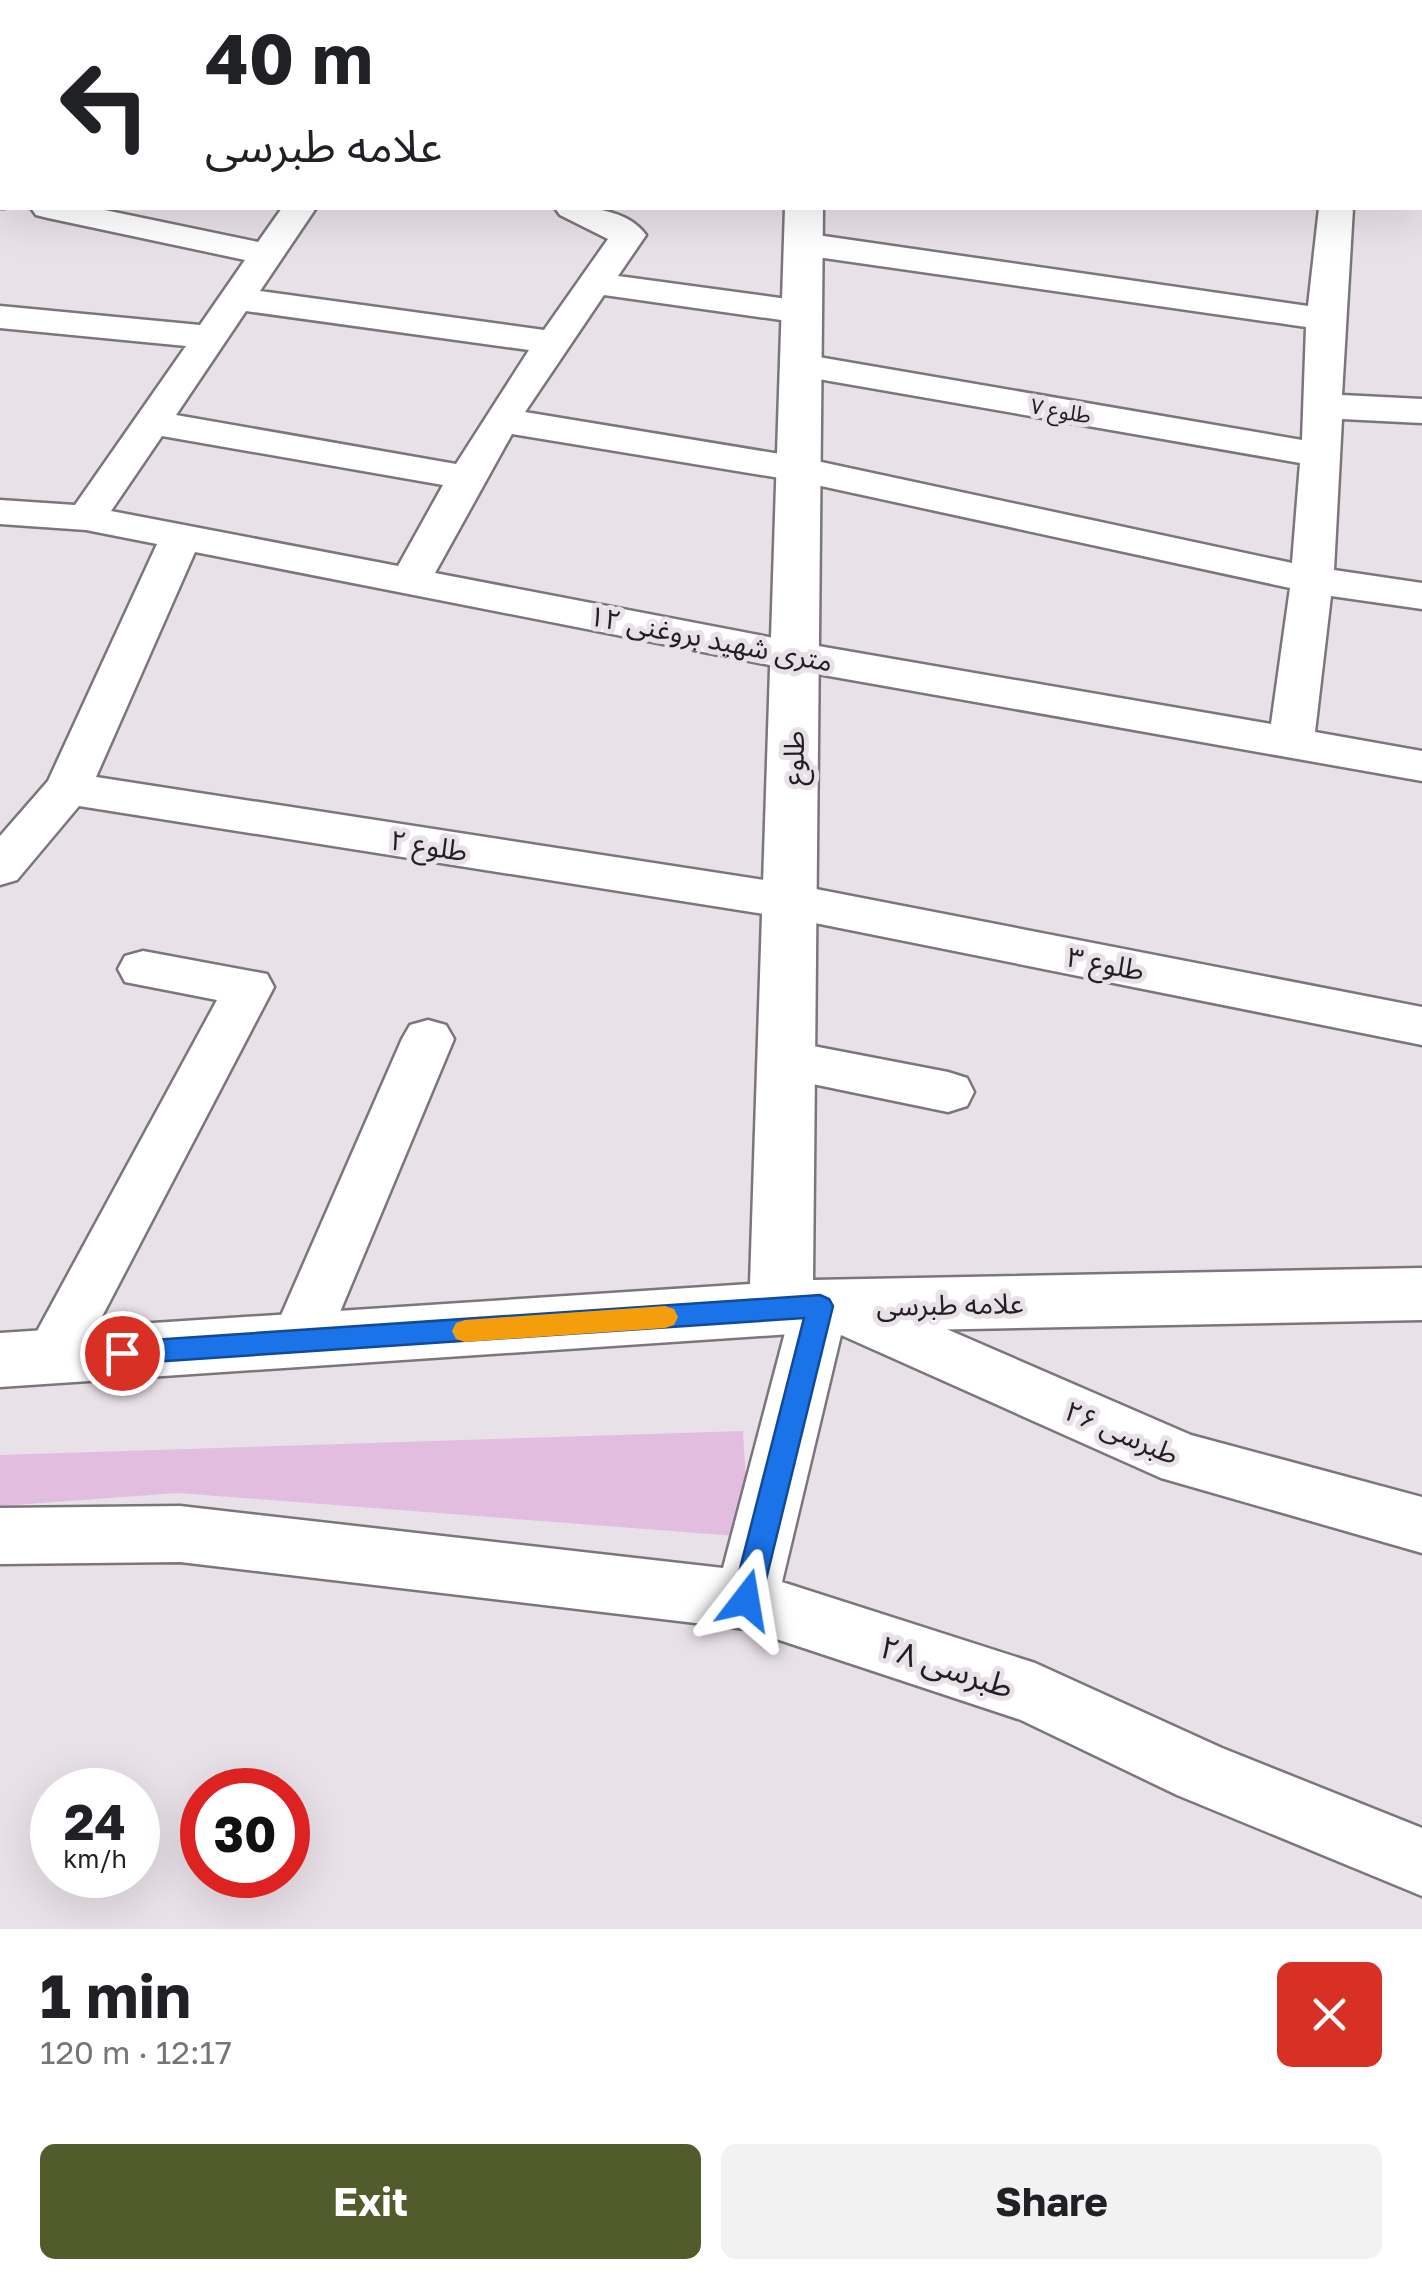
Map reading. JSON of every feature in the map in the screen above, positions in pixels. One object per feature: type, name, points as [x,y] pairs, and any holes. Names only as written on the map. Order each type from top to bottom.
[{"type":"street","points":[[58,210],[267,254]]},
{"type":"street","points":[[86,518],[298,210]]},
{"type":"street","points":[[411,578],[500,420],[628,235],[576,210]]},
{"type":"street","points":[[1291,743],[1312,580],[1322,455],[1325,320],[1336,210]]},
{"type":"street","points":[[804,226],[1325,320]]},
{"type":"street","name":"طلوع","points":[[804,226],[787,1061],[812,1307]]},
{"type":"street","points":[[593,284],[802,312]]},
{"type":"street","points":[[236,299],[551,342]]},
{"type":"street","points":[[0,317],[210,336]]},
{"type":"street","name":"طلوع ۷","points":[[801,365],[1322,455]]},
{"type":"street","points":[[1322,406],[1422,411]]},
{"type":"street","points":[[500,420],[798,469],[1312,580],[1422,596]]},
{"type":"street","points":[[152,422],[469,478]]},
{"type":"street","name":"۱۲ متری شهید بروغنی","points":[[0,512],[86,518],[411,578],[795,656],[1422,766]]},
{"type":"street","points":[[0,868],[68,788],[181,537]]},
{"type":"street","name":"طلوع ۲","points":[[68,788],[790,901]]},
{"type":"street","name":"طلوع ۳","points":[[790,901],[1422,1026]]},
{"type":"street","points":[[26,1359],[249,987],[143,969]]},
{"type":"street","points":[[298,1343],[428,1039]]},
{"type":"street","points":[[787,1061],[948,1092]]},
{"type":"street","name":"علامه طبرسی","points":[[26,1359],[812,1307],[1422,1294]]},
{"type":"street","points":[[746,1600],[812,1307]]},
{"type":"street","name":"طبرسی ۲۶","points":[[812,1307],[1182,1459],[1422,1525]]},
{"type":"street","name":"طبرسی ۲۸","points":[[0,1536],[180,1534],[746,1600],[1035,1694],[1200,1772],[1422,1862]]},
{"type":"shaded area","points":[[743,1431],[749,1537],[178,1493],[0,1506],[0,1455]]},
{"type":"slow traffic","points":[[465,1331],[665,1317]]},
{"type":"route","points":[[122,1353],[820,1306],[746,1600]]}]
